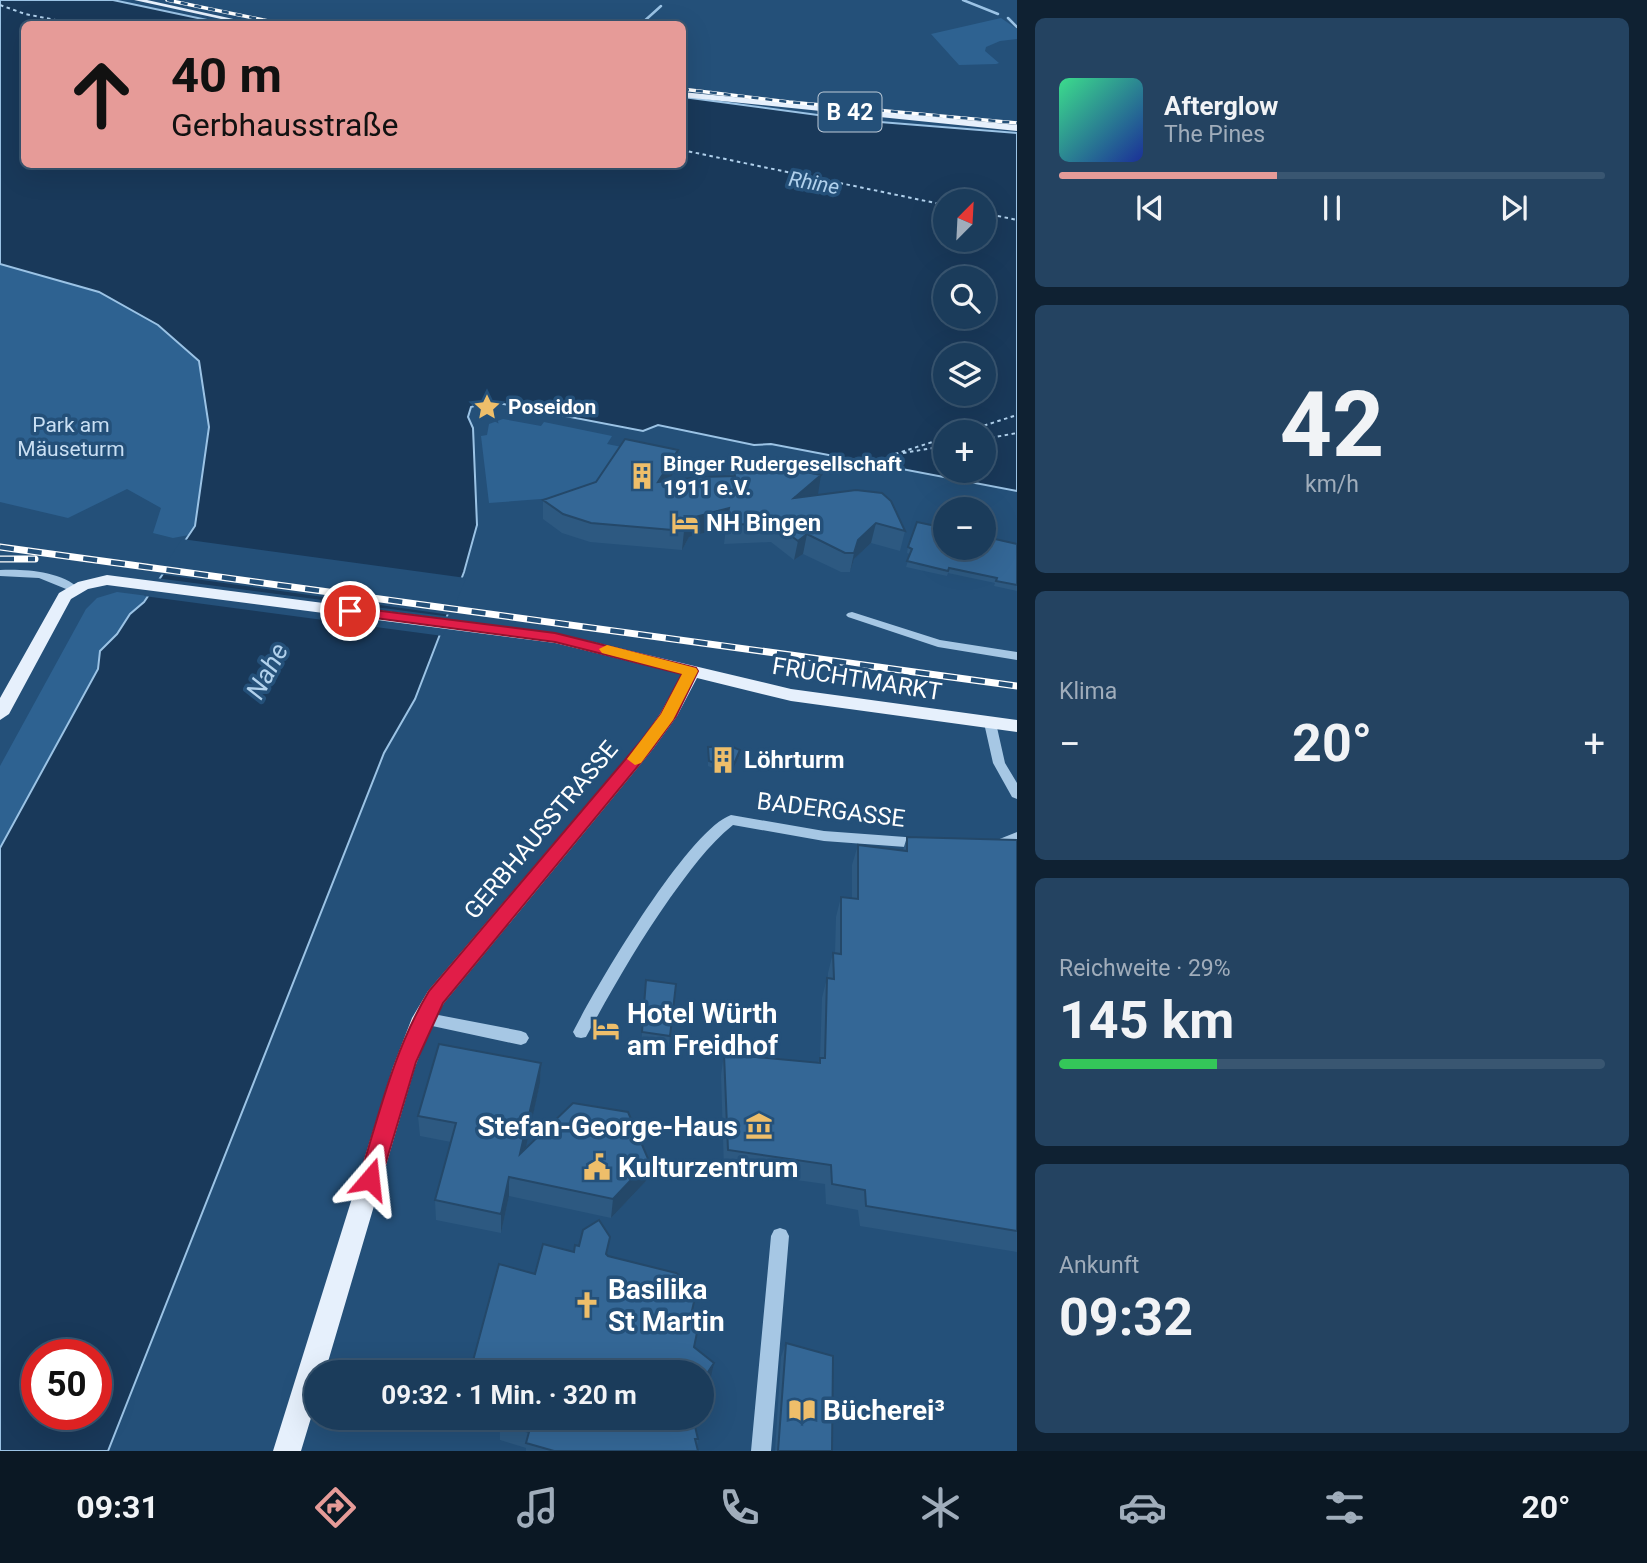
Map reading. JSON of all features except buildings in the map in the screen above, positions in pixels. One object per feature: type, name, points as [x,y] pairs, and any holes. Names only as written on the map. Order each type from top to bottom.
[{"type":"main road","points":[[137,0],[237,21]]},
{"type":"main road","name":"B 42","points":[[686,94],[1017,128]]},
{"type":"main road","name":"FRUCHTMARKT","points":[[75,589],[101,580],[573,641],[803,697],[1017,726]]},
{"type":"main road","points":[[0,714],[62,600],[75,589]]},
{"type":"main road","name":"GERBHAUSSTRASSE","points":[[287,1451],[404,1067],[423,1018],[436,997],[541,868],[647,745],[668,716],[691,671]]},
{"type":"street","points":[[0,573],[40,574],[58,579],[75,589]]},
{"type":"street","points":[[852,615],[938,643],[1017,656]]},
{"type":"street","points":[[989,723],[996,754],[1017,794]]},
{"type":"street","name":"BADERGASSE","points":[[581,1032],[627,949],[657,905],[695,853],[731,820],[824,836],[934,844]]},
{"type":"street","points":[[986,846],[999,846],[1017,837]]},
{"type":"street","points":[[423,1018],[521,1038]]},
{"type":"street","points":[[761,1451],[779,1236]]},
{"type":"green space","points":[[1001,18],[1017,29],[1017,39],[1000,41],[986,47],[985,51],[999,63],[996,64],[959,65],[931,34]]},
{"type":"green space","name":"Park am Mäuseturm","points":[[0,264],[99,292],[158,325],[199,361],[209,427],[195,526],[189,535],[173,538],[153,533],[161,508],[127,489],[68,518],[0,502]]},
{"type":"green space","points":[[503,419],[541,426],[544,422],[612,436],[607,444],[627,448],[593,495],[489,503],[481,436],[487,435],[489,424]]},
{"type":"green space","points":[[117,592],[148,596],[101,651],[98,668],[0,848],[0,766],[86,609],[97,598]]},
{"type":"water","points":[[0,0],[113,0],[212,21],[21,21],[21,168],[686,168],[686,97],[855,120],[1017,133],[1017,491],[975,483],[996,483],[996,420],[933,420],[933,475],[771,444],[754,445],[658,425],[643,431],[498,403],[487,402],[471,407],[468,417],[473,428],[477,525],[464,572],[415,699],[384,753],[108,1451],[0,1451],[0,848],[98,669],[100,651],[117,634],[130,614],[144,602],[195,526],[209,427],[199,361],[158,325],[99,292],[0,264]]},
{"type":"pier","points":[[182,539],[466,578],[451,615],[159,574]]},
{"type":"pier","points":[[156,578],[451,617],[443,636],[144,596]]},
{"type":"waterway","points":[[963,0],[998,14]]},
{"type":"waterway","points":[[644,21],[661,6]]},
{"type":"waterway","points":[[1008,18],[1017,27]]},
{"type":"ferry route","points":[[0,5],[25,14],[61,21]]},
{"type":"ferry route","points":[[686,151],[933,202]]},
{"type":"ferry route","points":[[996,216],[1017,220]]},
{"type":"ferry route","points":[[996,422],[1017,415]]},
{"type":"ferry route","points":[[996,437],[1017,433]]},
{"type":"ferry route","points":[[895,454],[933,442]]},
{"type":"ferry route","points":[[903,453],[933,448]]},
{"type":"railway","points":[[167,0],[268,21]]},
{"type":"railway","points":[[686,89],[1017,123]]},
{"type":"railway","points":[[0,547],[1017,686]]},
{"type":"railway","points":[[0,559],[35,559]]},
{"type":"slow traffic","points":[[607,649],[691,671],[668,716],[635,759]]},
{"type":"place","name":"Poseidon","points":[[487,407]]},
{"type":"place","name":"Binger Rudergesellschaft 1911 e.V.","points":[[642,476]]},
{"type":"place","name":"NH Bingen","points":[[685,523]]},
{"type":"place","name":"Löhrturm","points":[[723,760]]},
{"type":"place","name":"Hotel Würth am Freidhof","points":[[606,1029]]},
{"type":"place","name":"Stefan-George-Haus","points":[[759,1126]]},
{"type":"place","name":"Kulturzentrum","points":[[597,1167]]},
{"type":"place","name":"Basilika St Martin","points":[[587,1305]]},
{"type":"place","name":"Bücherei³","points":[[802,1410]]},
{"type":"route","points":[[350,611],[555,638],[691,671],[668,716],[647,745],[541,868],[436,997],[423,1018],[405,1062],[370,1179]]},
{"type":"water label","name":"Rhine","points":[[814,183]]},
{"type":"water label","name":"Nahe","points":[[267,671]]}]
